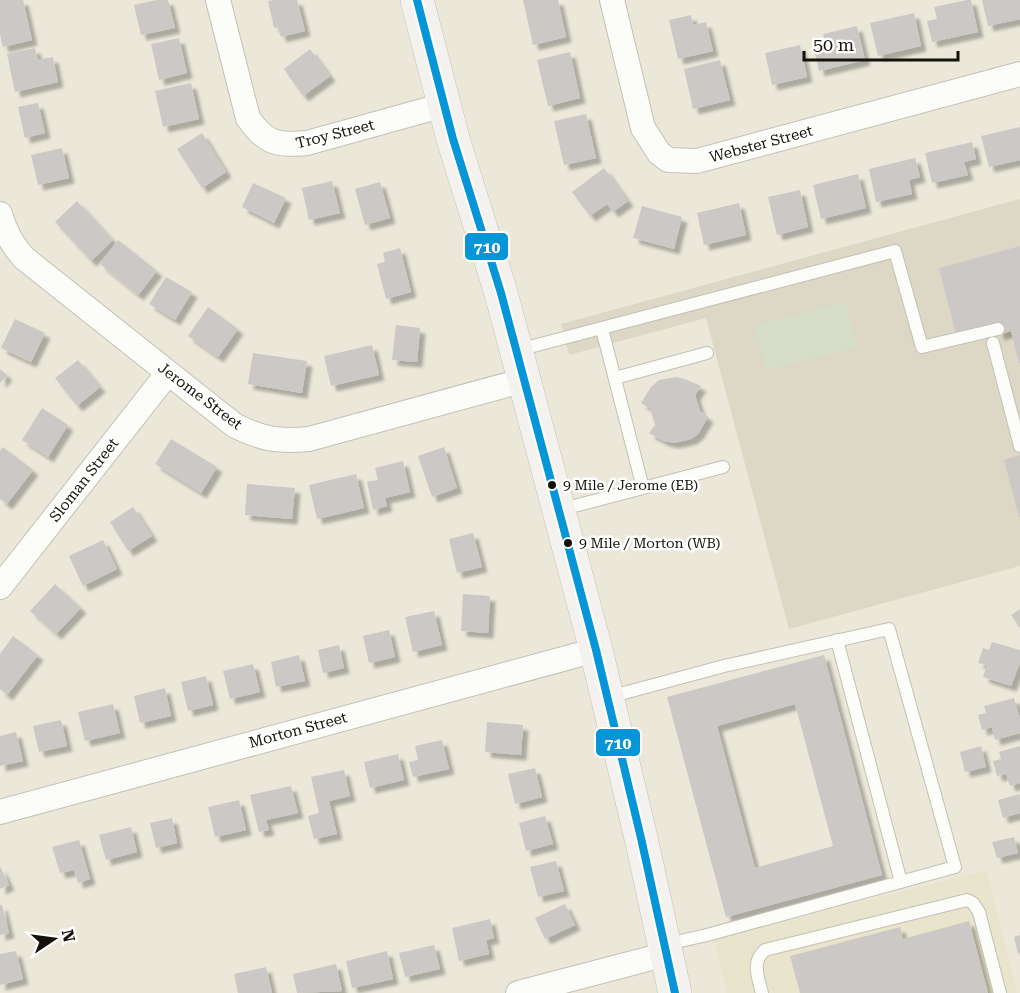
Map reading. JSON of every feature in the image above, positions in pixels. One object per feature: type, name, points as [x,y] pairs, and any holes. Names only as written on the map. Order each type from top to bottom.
[{"type":"main road","points":[[417,0],[444,105],[521,365],[596,650],[675,993]]},
{"type":"street","name":"Troy Street","points":[[218,0],[248,118],[256,130],[268,140],[288,145],[307,143],[444,105]]},
{"type":"street","name":"Webster Street","points":[[612,0],[643,128],[659,153],[668,160],[697,161],[1020,74]]},
{"type":"street","name":"Jerome Street","points":[[0,214],[6,233],[7,253],[24,258],[234,425],[254,435],[276,441],[309,439],[521,365]]},
{"type":"street","name":"Sloman Street","points":[[0,586],[168,373]]},
{"type":"street","name":"Morton Street","points":[[0,812],[596,650]]},
{"type":"street","points":[[518,993],[666,949]]},
{"type":"lane","points":[[521,365],[602,329],[895,251],[922,347],[998,329]]},
{"type":"lane","points":[[602,329],[643,488]]},
{"type":"lane","points":[[993,343],[1020,446]]},
{"type":"lane","points":[[615,378],[708,353]]},
{"type":"lane","points":[[559,510],[723,467]]},
{"type":"lane","points":[[608,698],[724,666],[890,629],[952,856],[954,867],[707,935],[666,949]]},
{"type":"lane","points":[[837,640],[901,882]]},
{"type":"lane","points":[[762,993],[756,964],[760,954],[765,950],[967,900],[973,903],[978,912],[1000,993]]},
{"type":"shaded area","points":[[1020,199],[1020,566],[789,629],[706,318],[569,355],[561,324]]},
{"type":"shaded area","points":[[987,870],[1018,993],[727,993],[713,939]]},
{"type":"green space","points":[[846,302],[857,347],[766,370],[755,325]]},
{"type":"building","points":[[0,0],[23,0],[32,40],[3,47],[0,35]]},
{"type":"building","points":[[168,0],[175,28],[141,35],[134,5]]},
{"type":"building","points":[[297,0],[305,31],[281,37],[278,27],[274,28],[268,1]]},
{"type":"building","points":[[523,0],[558,0],[566,37],[533,45]]},
{"type":"building","points":[[971,0],[978,32],[932,42],[927,21],[937,19],[934,7]]},
{"type":"building","points":[[982,0],[1020,0],[1020,19],[988,26]]},
{"type":"building","points":[[914,13],[921,46],[878,56],[870,23]]},
{"type":"building","points":[[691,15],[693,25],[706,22],[713,51],[678,59],[669,20]]},
{"type":"building","points":[[857,26],[865,60],[819,71],[814,49],[826,46],[823,34]]},
{"type":"building","points":[[179,38],[187,73],[159,80],[151,44]]},
{"type":"building","points":[[800,45],[807,77],[772,85],[765,53]]},
{"type":"building","points":[[35,48],[38,60],[53,57],[58,82],[15,92],[7,54]]},
{"type":"building","points":[[310,49],[330,76],[303,96],[284,69]]},
{"type":"building","points":[[570,52],[580,98],[548,106],[537,60]]},
{"type":"building","points":[[720,60],[730,100],[693,109],[684,69]]},
{"type":"building","points":[[191,83],[199,119],[163,127],[155,91]]},
{"type":"building","points":[[38,103],[45,133],[25,138],[18,107]]},
{"type":"building","points":[[586,114],[596,158],[564,165],[554,121]]},
{"type":"building","points":[[1020,127],[1020,160],[989,167],[981,136]]},
{"type":"building","points":[[202,133],[226,172],[202,188],[177,149]]},
{"type":"building","points":[[972,142],[976,159],[964,162],[968,175],[932,183],[925,153]]},
{"type":"building","points":[[62,148],[69,178],[38,185],[31,155]]},
{"type":"building","points":[[915,158],[920,177],[909,180],[912,194],[876,202],[869,169]]},
{"type":"building","points":[[604,168],[628,201],[613,212],[607,204],[590,216],[572,192]]},
{"type":"building","points":[[858,174],[866,208],[821,219],[813,185]]},
{"type":"building","points":[[332,181],[340,213],[309,220],[302,188]]},
{"type":"building","points":[[380,182],[390,218],[365,225],[355,189]]},
{"type":"building","points":[[253,183],[286,198],[274,223],[242,207]]},
{"type":"building","points":[[800,190],[808,227],[777,235],[768,197]]},
{"type":"building","points":[[77,201],[113,240],[91,261],[55,222]]},
{"type":"building","points":[[739,203],[746,235],[704,245],[697,213]]},
{"type":"building","points":[[642,206],[682,217],[674,249],[633,238]]},
{"type":"building","points":[[118,240],[157,271],[138,295],[100,264]]},
{"type":"building","points":[[1020,246],[1019,363],[1011,331],[999,335],[996,323],[956,334],[939,268]]},
{"type":"building","points":[[400,248],[411,292],[386,299],[377,264],[385,262],[383,253]]},
{"type":"building","points":[[166,277],[192,292],[175,320],[149,304]]},
{"type":"building","points":[[208,307],[238,329],[218,357],[188,336]]},
{"type":"building","points":[[15,319],[45,333],[31,362],[1,348]]},
{"type":"building","points":[[396,325],[420,328],[417,362],[392,360]]},
{"type":"building","points":[[372,345],[379,375],[331,386],[324,356]]},
{"type":"building","points":[[253,353],[307,361],[302,393],[248,384]]},
{"type":"building","points":[[78,360],[100,387],[77,406],[55,378]]},
{"type":"building","points":[[0,369],[7,375],[0,383]]},
{"type":"building","points":[[676,377],[701,386],[695,395],[700,411],[708,417],[698,434],[691,439],[674,443],[664,441],[649,433],[655,425],[650,408],[641,403],[651,387],[659,380]]},
{"type":"building","points":[[42,408],[68,425],[48,457],[22,440]]},
{"type":"building","points":[[171,439],[217,467],[201,493],[155,464]]},
{"type":"building","points":[[3,447],[33,470],[7,504],[0,499],[0,451]]},
{"type":"building","points":[[444,447],[457,488],[432,497],[418,456]]},
{"type":"building","points":[[1020,455],[1020,517],[1019,517],[1004,460]]},
{"type":"building","points":[[403,461],[410,492],[385,498],[387,506],[373,510],[367,482],[378,480],[375,468]]},
{"type":"building","points":[[356,474],[364,508],[317,519],[309,485]]},
{"type":"building","points":[[247,484],[295,488],[292,519],[245,515]]},
{"type":"building","points":[[133,507],[152,536],[128,551],[110,522]]},
{"type":"building","points":[[473,533],[482,567],[457,573],[449,539]]},
{"type":"building","points":[[103,540],[117,569],[83,586],[69,556]]},
{"type":"building","points":[[55,584],[81,608],[56,634],[30,611]]},
{"type":"building","points":[[463,594],[490,596],[488,633],[461,631]]},
{"type":"building","points":[[1020,609],[1020,628],[1011,615]]},
{"type":"building","points":[[434,611],[442,645],[413,652],[405,617]]},
{"type":"building","points":[[389,630],[395,657],[369,663],[363,636]]},
{"type":"building","points":[[13,636],[38,655],[7,695],[0,689],[0,654]]},
{"type":"building","points":[[992,642],[1020,650],[1020,663],[1011,686],[983,677],[987,665],[978,663],[983,648],[989,650]]},
{"type":"building","points":[[339,645],[344,668],[323,673],[318,650]]},
{"type":"building","points":[[299,655],[305,681],[276,687],[271,662]]},
{"type":"building","points":[[824,655],[882,875],[726,917],[667,697]],"holes":[[[795,704],[833,846],[755,868],[717,726]]]},
{"type":"building","points":[[253,664],[260,692],[230,699],[223,671]]},
{"type":"building","points":[[206,676],[213,705],[188,711],[181,682]]},
{"type":"building","points":[[165,688],[171,716],[140,723],[134,696]]},
{"type":"building","points":[[1014,698],[1020,719],[1020,733],[995,740],[992,727],[982,730],[978,715],[986,713],[984,706]]},
{"type":"building","points":[[113,704],[120,733],[85,741],[78,712]]},
{"type":"building","points":[[61,720],[67,746],[39,752],[33,726]]},
{"type":"building","points":[[487,722],[523,725],[521,755],[485,752]]},
{"type":"building","points":[[16,732],[23,761],[0,766],[0,736]]},
{"type":"building","points":[[442,740],[449,769],[413,777],[409,762],[418,760],[415,746]]},
{"type":"building","points":[[981,746],[986,767],[965,772],[960,752]]},
{"type":"building","points":[[1020,746],[1020,783],[1010,786],[1006,774],[997,776],[993,761],[1001,759],[999,752]]},
{"type":"building","points":[[398,754],[404,780],[370,788],[364,762]]},
{"type":"building","points":[[535,768],[542,797],[515,804],[508,774]]},
{"type":"building","points":[[344,770],[350,796],[329,801],[337,834],[314,839],[308,816],[319,813],[311,777]]},
{"type":"building","points":[[291,786],[298,813],[266,820],[269,830],[259,832],[250,795]]},
{"type":"building","points":[[1020,794],[1020,813],[1003,818],[998,800]]},
{"type":"building","points":[[239,800],[246,830],[215,837],[208,807]]},
{"type":"building","points":[[545,816],[553,844],[526,851],[519,823]]},
{"type":"building","points":[[172,818],[177,843],[156,848],[150,823]]},
{"type":"building","points":[[131,827],[137,852],[106,860],[99,835]]},
{"type":"building","points":[[1014,837],[1018,853],[997,858],[992,842]]},
{"type":"building","points":[[79,840],[90,879],[78,883],[74,870],[60,873],[52,847]]},
{"type":"building","points":[[556,861],[564,891],[538,897],[530,867]]},
{"type":"building","points":[[0,866],[9,885],[0,889]]},
{"type":"building","points":[[565,904],[575,925],[545,939],[535,918]]},
{"type":"building","points":[[0,905],[2,905],[9,933],[0,935]]},
{"type":"building","points":[[490,919],[494,938],[486,940],[489,954],[459,961],[452,928]]},
{"type":"building","points":[[969,921],[988,993],[800,993],[790,956],[900,927],[903,939]]},
{"type":"building","points":[[1020,935],[1020,953],[1018,954],[1014,937]]},
{"type":"building","points":[[434,945],[440,969],[405,977],[399,953]]},
{"type":"building","points":[[16,951],[23,979],[0,985],[0,954]]},
{"type":"building","points":[[387,951],[393,979],[352,988],[346,961]]},
{"type":"building","points":[[336,964],[342,991],[297,993],[293,974]]},
{"type":"building","points":[[266,967],[272,993],[238,993],[234,974]]},
{"type":"transit line","name":"710","points":[[417,0],[453,139],[501,293],[596,650],[675,993]]},
{"type":"place","name":"9 Mile / Jerome (EB)","points":[[552,485]]},
{"type":"place","name":"9 Mile / Morton (WB)","points":[[568,543]]}]
